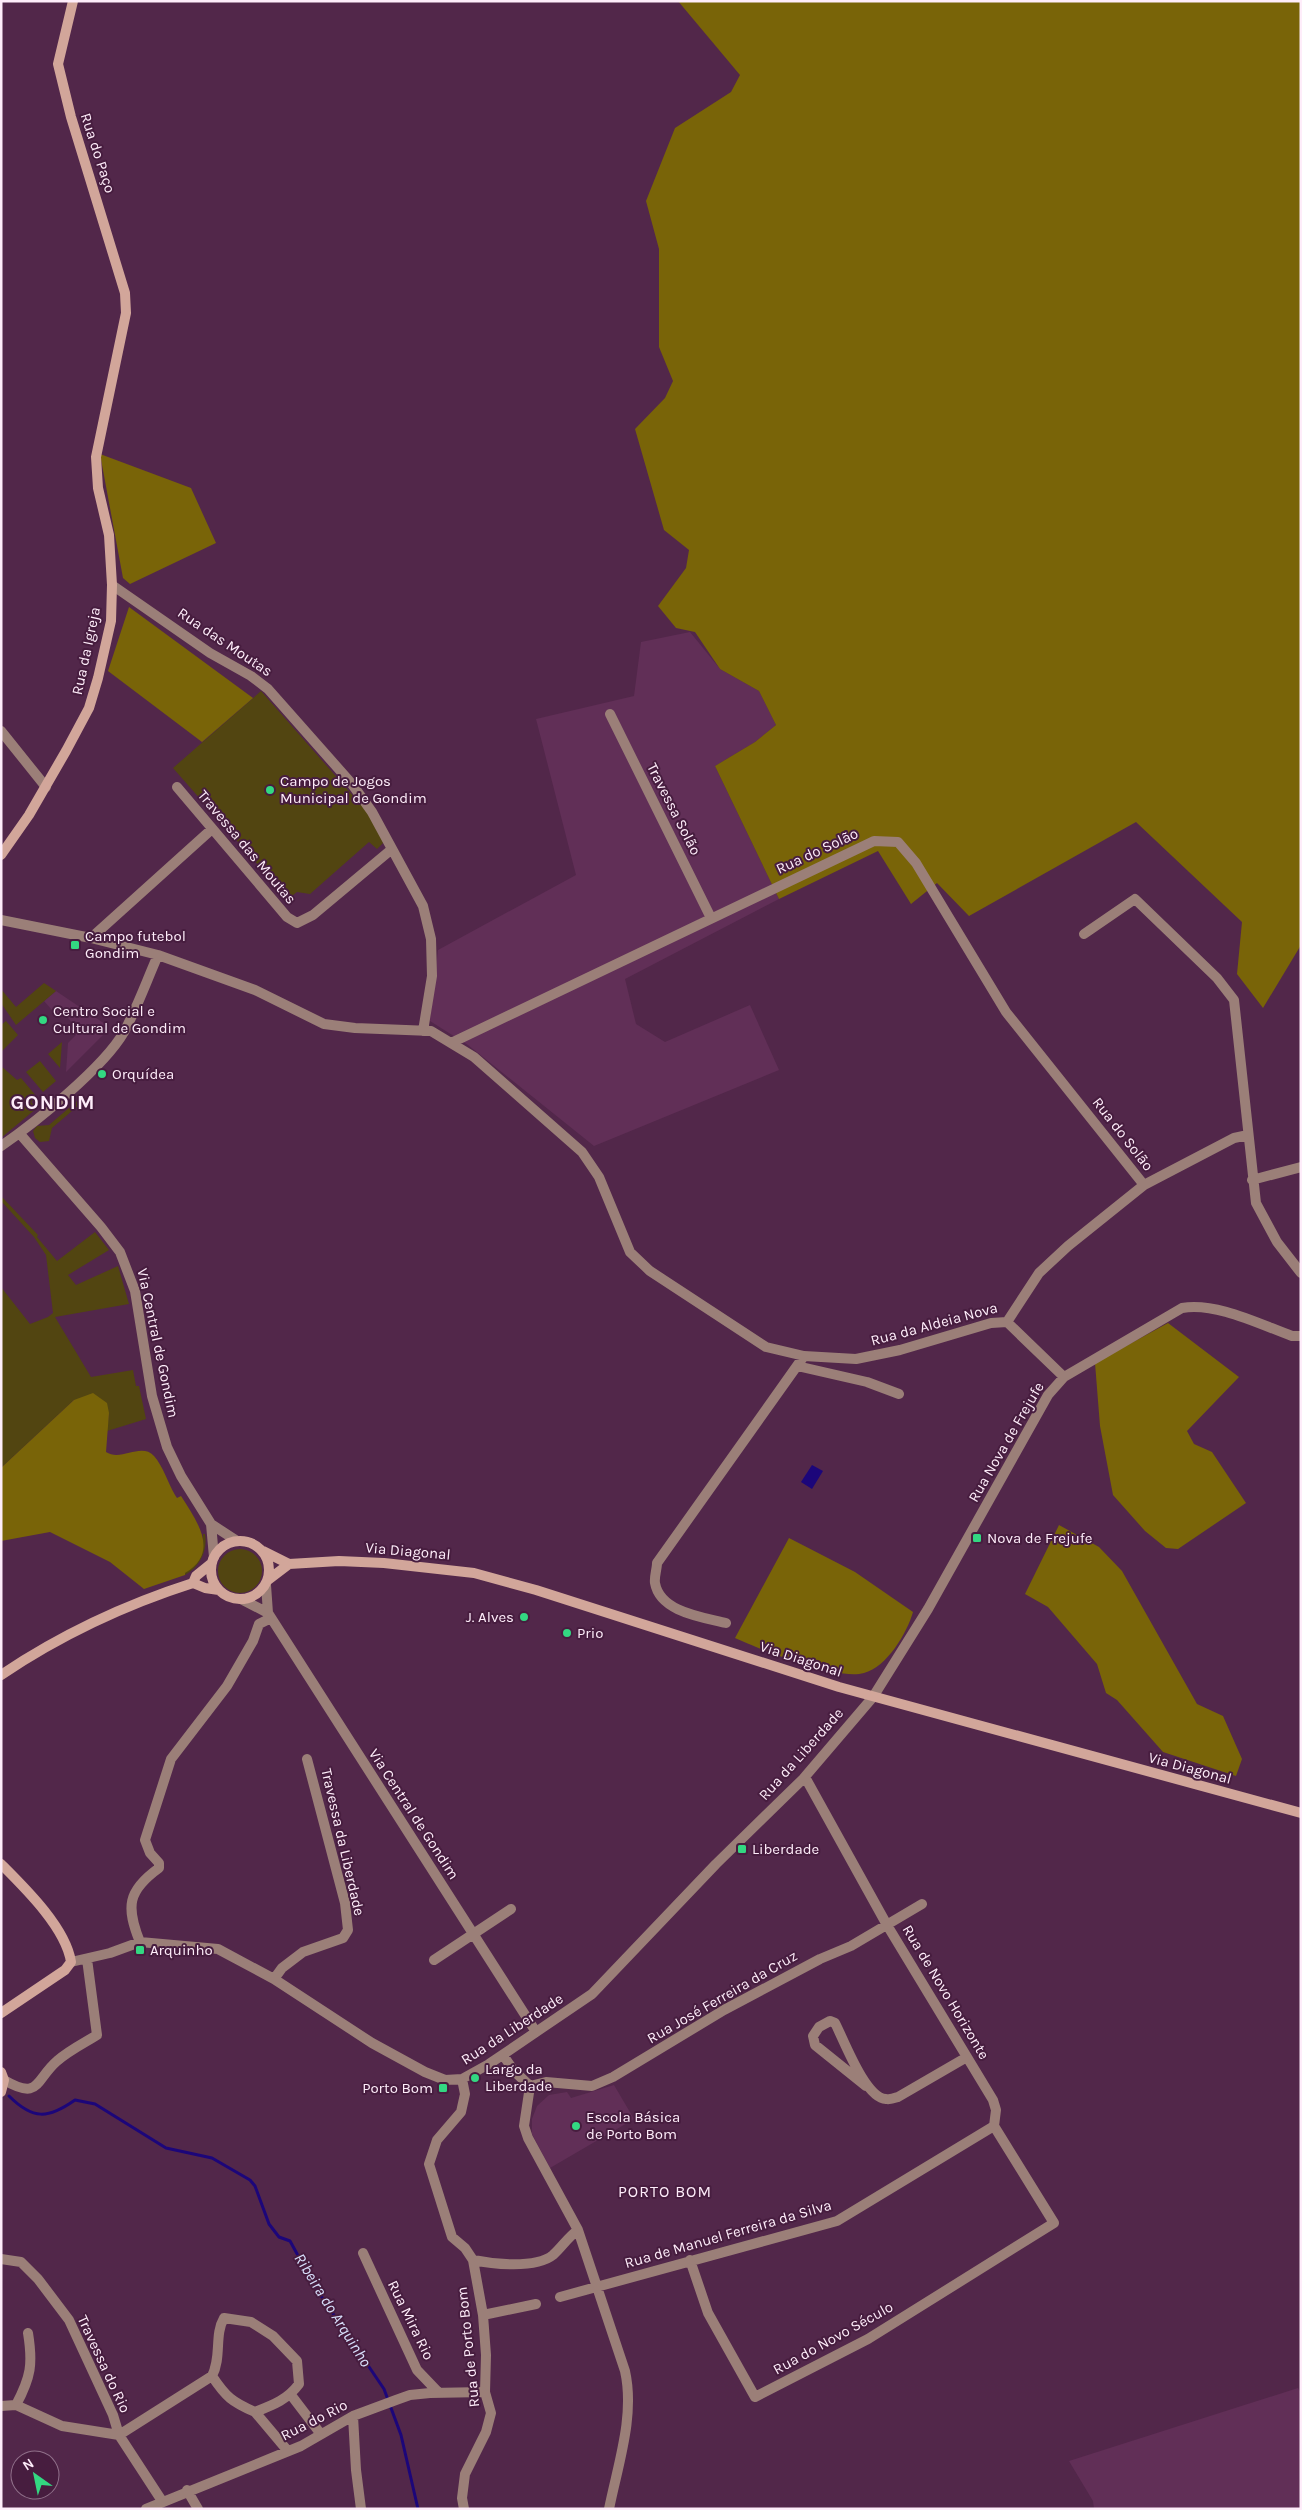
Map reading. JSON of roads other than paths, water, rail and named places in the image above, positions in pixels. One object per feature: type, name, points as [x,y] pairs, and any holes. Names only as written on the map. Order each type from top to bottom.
[{"type":"main road","name":"Rua do Paço","points":[[73,1],[58,64],[71,118],[125,293],[126,313]]},
{"type":"main road","name":"Rua da Igreja","points":[[1,855],[46,787],[89,708],[111,621],[112,585],[109,535],[98,488],[96,457],[126,313]]},
{"type":"main road","name":"Via Diagonal","points":[[237,1540],[247,1541],[263,1552],[289,1564],[339,1561],[384,1562],[474,1573],[536,1590],[873,1697],[1301,1813]]},
{"type":"main road","points":[[193,1583],[196,1576],[227,1543],[237,1540]]},
{"type":"main road","points":[[263,1552],[270,1570],[267,1582]]},
{"type":"main road","points":[[213,1560],[212,1577],[219,1590]]},
{"type":"main road","points":[[1,1675],[70,1632],[147,1598],[193,1583],[204,1588],[219,1590],[231,1598],[240,1599],[256,1595],[267,1582],[289,1564]]},
{"type":"main road","points":[[1,1864],[35,1898],[65,1944],[71,1962],[65,1970],[1,2013]]},
{"type":"main road","points":[[1,2092],[3,2076]]},
{"type":"street","name":"Rua das Moutas","points":[[112,585],[210,653],[251,676],[268,689],[352,784],[372,812],[423,906],[431,939],[432,976],[423,1031]]},
{"type":"street","name":"Travessa Solão","points":[[610,714],[711,918]]},
{"type":"street","points":[[1,731],[46,787]]},
{"type":"street","name":"Travessa das Moutas","points":[[177,787],[287,917],[297,923],[313,915],[392,849]]},
{"type":"street","points":[[91,938],[212,829]]},
{"type":"street","name":"Rua do Solão","points":[[451,1043],[874,841],[898,842],[916,862],[1006,1012],[1144,1185]]},
{"type":"street","points":[[1084,934],[1135,899],[1217,978],[1234,1000],[1256,1203],[1277,1242],[1301,1273]]},
{"type":"street","name":"Rua da Aldeia Nova","points":[[1,920],[91,938],[158,955],[255,990],[324,1024],[355,1028],[431,1031],[474,1057],[582,1152],[599,1177],[630,1252],[650,1271],[766,1347],[804,1356],[856,1359],[900,1350],[991,1323],[1006,1322],[1039,1273],[1068,1246],[1144,1185],[1234,1138],[1248,1135]]},
{"type":"street","points":[[1,1146],[20,1134],[99,1062],[123,1033],[158,955]]},
{"type":"street","name":"Via Central de Gondim","points":[[20,1134],[108,1235],[120,1252],[135,1292],[152,1396],[163,1437],[176,1467],[211,1524],[237,1540]]},
{"type":"street","points":[[1252,1180],[1301,1167]]},
{"type":"street","name":"Rua Nova de Frejufe","points":[[873,1697],[928,1608],[1048,1395],[1064,1376],[1182,1308],[1197,1305],[1213,1308],[1292,1336],[1301,1336]]},
{"type":"street","points":[[1006,1322],[1064,1376]]},
{"type":"street","points":[[726,1623],[685,1612],[662,1599],[655,1582],[657,1563],[804,1356]]},
{"type":"street","points":[[797,1366],[867,1382],[899,1394]]},
{"type":"street","name":"Via Central de Gondim","points":[[211,1524],[213,1560]]},
{"type":"street","name":"Via Central de Gondim","points":[[267,1582],[269,1615],[536,2032]]},
{"type":"street","points":[[140,1942],[134,1926],[130,1905],[134,1891],[148,1876],[159,1868],[159,1863],[150,1853],[145,1840],[170,1760],[227,1686],[253,1641],[259,1624],[269,1615],[240,1599]]},
{"type":"street","name":"Rua da Liberdade","points":[[71,1962],[110,1953],[140,1942],[218,1949],[274,1979],[372,2043],[425,2072],[445,2080],[462,2079],[503,2055],[592,1994],[716,1864],[805,1777],[873,1697]]},
{"type":"street","name":"Travessa da Liberdade","points":[[274,1979],[282,1968],[303,1952],[343,1938],[348,1930],[345,1903],[308,1759]]},
{"type":"street","name":"Rua de Novo Horizonte","points":[[805,1777],[888,1925],[993,2100],[996,2110],[994,2126]]},
{"type":"street","name":"Rua José Ferreira da Cruz","points":[[530,2086],[546,2082],[592,2086],[613,2077],[724,2010],[820,1959],[851,1946],[922,1904]]},
{"type":"street","points":[[434,1960],[511,1909]]},
{"type":"street","points":[[3,2076],[18,2088],[32,2088],[39,2084],[55,2062],[97,2036],[87,1959]]},
{"type":"street","points":[[866,2086],[835,2023],[830,2021],[819,2027],[813,2036],[816,2045],[878,2096],[886,2099],[898,2097],[967,2058]]},
{"type":"street","points":[[503,2055],[514,2070],[530,2086],[524,2126],[528,2138],[578,2230],[595,2288],[625,2371],[630,2400],[609,2509]]},
{"type":"street","name":"Rua de Porto Bom","points":[[462,2079],[466,2094],[461,2112],[437,2140],[429,2164],[452,2236],[465,2248],[473,2260],[483,2315],[486,2392],[491,2413],[486,2432],[465,2474],[462,2498],[464,2509]]},
{"type":"street","name":"Rua do Novo Século","points":[[690,2260],[708,2313],[755,2397],[868,2339],[1054,2223],[994,2126]]},
{"type":"street","name":"Rua de Manuel Ferreira da Silva","points":[[560,2297],[837,2221],[994,2126]]},
{"type":"street","points":[[473,2260],[496,2264],[538,2262],[552,2256],[566,2238],[578,2230]]},
{"type":"street","name":"Rua Mira Rio","points":[[363,2253],[418,2370],[439,2394]]},
{"type":"street","name":"Travessa do Rio","points":[[1,2259],[21,2262],[38,2279],[69,2320],[113,2416],[119,2435],[162,2501]]},
{"type":"street","points":[[483,2315],[536,2304]]},
{"type":"street","points":[[1,2406],[16,2405],[62,2426],[119,2435],[212,2376],[218,2366],[220,2324],[224,2318],[251,2322],[273,2336],[297,2361],[299,2384],[291,2395],[280,2402],[255,2412]]},
{"type":"street","points":[[16,2405],[31,2373],[32,2355],[28,2333]]},
{"type":"street","points":[[212,2376],[222,2391],[237,2405],[255,2412],[287,2450]]},
{"type":"street","name":"Rua do Rio","points":[[146,2509],[188,2490],[301,2446],[320,2433],[353,2416],[410,2395],[486,2392]]},
{"type":"street","points":[[291,2395],[320,2433]]},
{"type":"street","points":[[353,2416],[356,2470],[361,2509]]},
{"type":"street","points":[[188,2490],[198,2509]]},
{"type":"waterway","name":"Ribeira do Arquinho","points":[[9,2096],[33,2113],[41,2114],[57,2111],[75,2100],[95,2104],[166,2148],[212,2158],[250,2180],[255,2186],[269,2224],[279,2237],[290,2241],[317,2290],[384,2389],[401,2435],[418,2509]]},
{"type":"place","name":"Campo de Jogos Municipal de Gondim","points":[[270,790]]},
{"type":"place","name":"Campo futebol Gondim","points":[[75,945]]},
{"type":"place","name":"Centro Social e Cultural de Gondim","points":[[43,1020]]},
{"type":"place","name":"Orquídea","points":[[102,1074]]},
{"type":"place","name":"Nova de Frejufe","points":[[977,1538]]},
{"type":"place","name":"J. Alves","points":[[524,1617]]},
{"type":"place","name":"Prio","points":[[567,1633]]},
{"type":"place","name":"Liberdade","points":[[742,1849]]},
{"type":"place","name":"Arquinho","points":[[140,1950]]},
{"type":"place","name":"Largo da Liberdade","points":[[475,2078]]},
{"type":"place","name":"Porto Bom","points":[[443,2088]]},
{"type":"place","name":"Escola Básica de Porto Bom","points":[[576,2126]]},
{"type":"district","name":"GONDIM","points":[[53,1102]]},
{"type":"district","name":"PORTO BOM","points":[[665,2191]]}]
